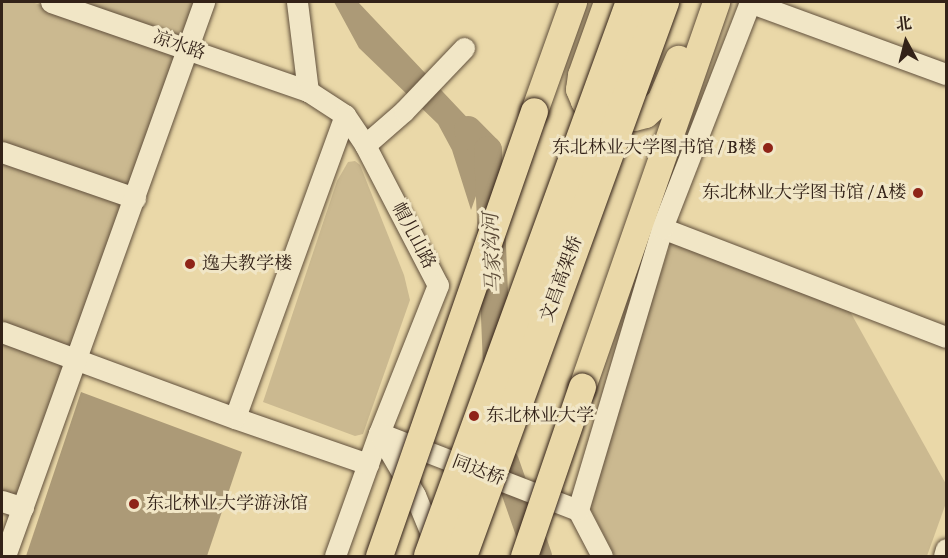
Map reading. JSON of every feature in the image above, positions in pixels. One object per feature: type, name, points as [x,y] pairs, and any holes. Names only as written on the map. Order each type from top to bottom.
[{"type":"highway","name":"文昌高架桥","points":[[429,556],[632,2]]},
{"type":"highway","name":"文昌高架桥","points":[[461,556],[663,2]]},
{"type":"main road","points":[[379,556],[573,2]]},
{"type":"main road","points":[[608,2],[586,60],[579,89],[584,100],[616,115],[645,114],[654,109],[666,90],[698,2]]},
{"type":"main road","points":[[524,556],[716,2]]},
{"type":"street","name":"凉水路","points":[[51,2],[308,91]]},
{"type":"street","points":[[5,556],[189,50],[204,2]]},
{"type":"street","points":[[297,2],[308,91]]},
{"type":"street","points":[[602,556],[578,510],[662,228],[750,2],[946,74]]},
{"type":"street","points":[[365,146],[405,111],[464,48]]},
{"type":"street","name":"帽儿山路","points":[[308,91],[345,115],[365,146],[438,285],[379,433],[335,556]]},
{"type":"street","points":[[235,418],[345,115]]},
{"type":"street","points":[[2,152],[135,198]]},
{"type":"street","points":[[662,228],[946,337]]},
{"type":"street","points":[[2,332],[235,418],[368,464]]},
{"type":"street","points":[[379,433],[415,495],[441,556]]},
{"type":"street","name":"同达桥","points":[[379,433],[578,510]]},
{"type":"street","points":[[2,501],[23,508]]},
{"type":"street","points":[[944,556],[946,549]]},
{"type":"shaded area","points":[[2,2],[32,2],[179,52],[20,504],[2,498]]},
{"type":"shaded area","points":[[69,2],[198,2],[186,42]]},
{"type":"shaded area","points":[[334,2],[358,2],[494,146],[471,210],[452,150],[438,124],[359,48]]},
{"type":"shaded area","points":[[355,161],[360,165],[404,275],[410,300],[363,434],[355,436],[263,402],[337,181],[348,162]]},
{"type":"shaded area","points":[[671,242],[847,306],[946,484],[946,503],[927,556],[615,556],[586,500]]},
{"type":"shaded area","name":"东北林业大学游泳馆","points":[[81,392],[242,452],[207,556],[26,556]]},
{"type":"waterway","name":"马家沟河","points":[[468,130],[488,150],[497,369]]},
{"type":"waterway","name":"马家沟河","points":[[505,462],[538,556]]},
{"type":"place","name":"东北林业大学图书馆 / B楼","points":[[768,148]]},
{"type":"place","name":"东北林业大学图书馆 / A楼","points":[[918,193]]},
{"type":"place","name":"逸夫教学楼","points":[[190,264]]},
{"type":"place","name":"东北林业大学","points":[[474,416]]},
{"type":"place","name":"东北林业大学游泳馆","points":[[134,504]]}]
